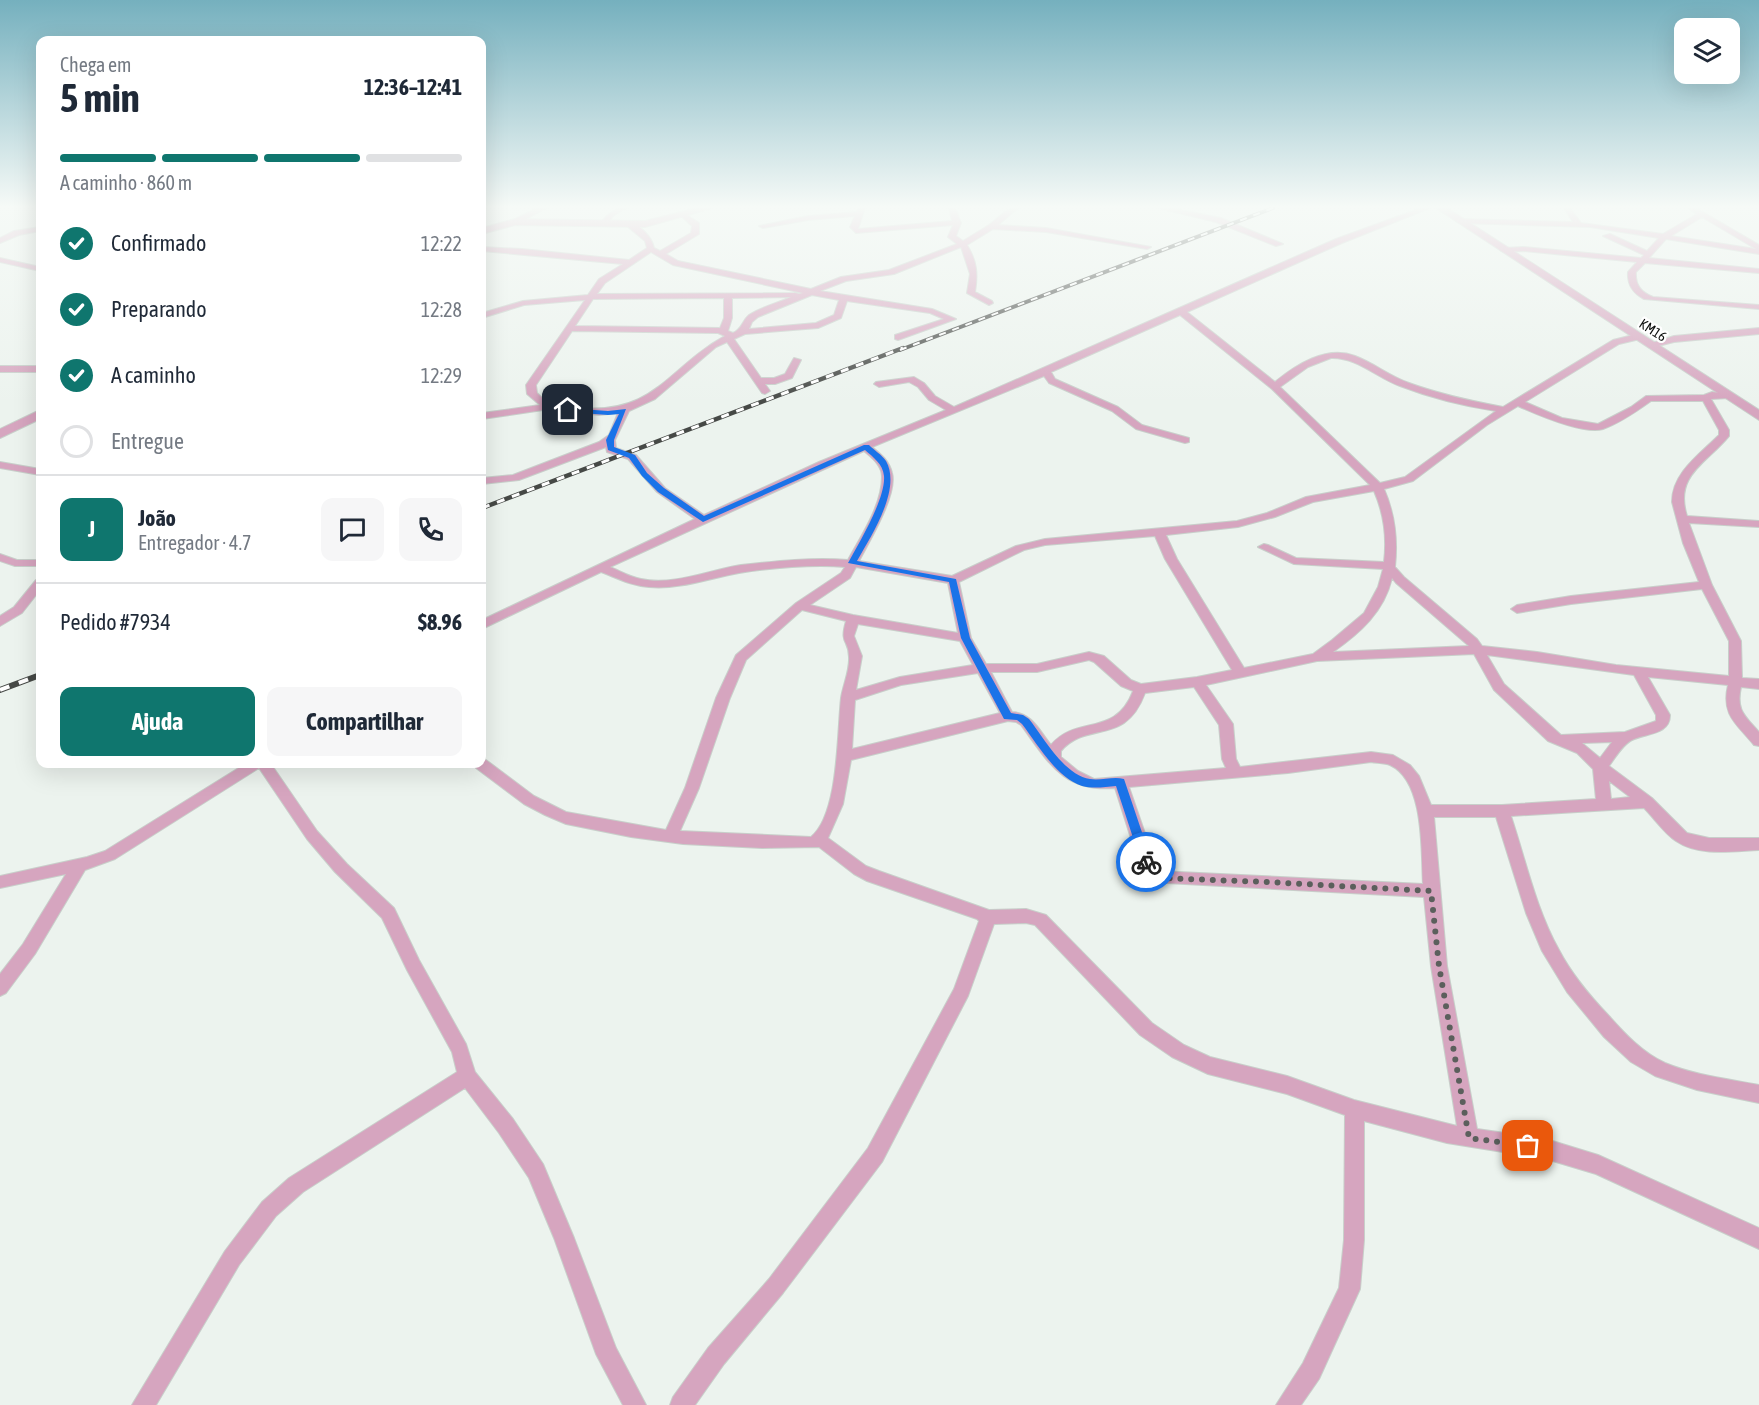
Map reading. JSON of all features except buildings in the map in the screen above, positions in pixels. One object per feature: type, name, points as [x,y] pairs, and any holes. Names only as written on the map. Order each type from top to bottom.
[{"type":"street","points":[[547,406],[532,394],[531,385],[589,297],[610,274]]},
{"type":"street","points":[[730,274],[843,298],[927,310],[952,320],[898,337]]},
{"type":"street","points":[[743,332],[748,321],[755,315],[844,279],[880,274]]},
{"type":"street","points":[[974,274],[971,293],[989,303]]},
{"type":"street","points":[[486,623],[703,519],[1267,274]]},
{"type":"street","name":"KM16","points":[[1540,274],[1757,414]]},
{"type":"street","points":[[1632,274],[1631,278],[1639,293],[1646,298],[1759,307]]},
{"type":"street","points":[[486,314],[523,303],[589,297],[806,296]]},
{"type":"street","points":[[728,297],[728,334],[765,391]]},
{"type":"street","points":[[570,328],[728,334],[823,324],[838,316],[843,298]]},
{"type":"street","points":[[1182,312],[1275,387],[1378,488],[1388,513],[1390,543],[1382,594],[1369,615],[1317,657]]},
{"type":"street","points":[[1650,345],[1674,339],[1759,331]]},
{"type":"street","points":[[486,415],[547,406],[587,412],[624,411],[653,397],[728,334]]},
{"type":"street","points":[[600,567],[636,582],[668,584],[741,569],[829,562],[852,563],[953,580],[1007,553],[1032,544],[1238,524],[1271,515],[1310,499],[1378,488],[1409,479],[1517,402],[1616,342],[1637,337]]},
{"type":"street","points":[[1275,387],[1304,366],[1330,356],[1344,355],[1384,377],[1411,387],[1472,404],[1506,410]]},
{"type":"street","points":[[758,381],[775,381],[789,376],[797,360]]},
{"type":"street","points":[[0,369],[36,369]]},
{"type":"street","points":[[1046,371],[1052,381],[1121,412],[1139,428],[1185,440]]},
{"type":"street","points":[[879,384],[911,379],[921,385],[932,398],[954,411]]},
{"type":"street","points":[[1517,402],[1560,421],[1599,428],[1649,398],[1726,396]]},
{"type":"street","points":[[1706,398],[1725,436],[1682,478],[1677,495],[1682,519],[1706,585],[1735,641],[1737,671],[1731,701],[1735,713],[1759,741]]},
{"type":"street","points":[[624,411],[610,440],[611,450],[632,457],[661,490],[703,519]]},
{"type":"street","points":[[0,433],[36,416]]},
{"type":"street","points":[[486,481],[515,478],[588,451],[610,440]]},
{"type":"street","points":[[671,835],[692,788],[723,698],[741,658],[800,606],[846,575],[880,511],[888,476],[882,461],[866,447]]},
{"type":"street","points":[[0,465],[36,471]]},
{"type":"street","points":[[1682,519],[1759,524]]},
{"type":"street","points":[[1159,532],[1171,559],[1240,672]]},
{"type":"street","points":[[1264,547],[1294,561],[1388,566],[1400,580],[1465,635],[1479,650],[1499,687],[1553,737],[1582,749],[1599,767],[1647,802],[1682,837],[1699,844],[1759,844]]},
{"type":"street","points":[[0,557],[15,562],[36,563]]},
{"type":"street","points":[[953,580],[965,638],[1008,716]]},
{"type":"street","points":[[1517,609],[1592,597],[1706,585]]},
{"type":"street","points":[[0,622],[18,610],[36,588]]},
{"type":"street","points":[[800,606],[853,619],[965,638]]},
{"type":"street","points":[[486,768],[506,783],[561,816],[629,831],[726,841],[814,843],[820,840],[827,828],[838,790],[844,756],[848,697],[856,656],[848,636],[853,619]]},
{"type":"street","points":[[848,697],[900,681],[981,668],[1037,668],[1089,656],[1099,659],[1126,684],[1140,689],[1197,682],[1317,657],[1479,650],[1537,656],[1639,672],[1759,684]]},
{"type":"street","points":[[1560,740],[1625,737],[1659,726],[1663,722],[1663,716],[1639,672]]},
{"type":"street","points":[[1197,682],[1226,724],[1229,759],[1235,772]]},
{"type":"street","points":[[1054,758],[1054,750],[1065,737],[1117,722],[1126,716],[1140,689]]},
{"type":"street","points":[[844,756],[1008,716],[1020,717],[1026,722],[1064,769],[1083,782],[1094,784],[1381,757],[1393,760],[1414,780],[1426,811],[1439,966],[1469,1138]]},
{"type":"street","points":[[1604,804],[1599,767],[1625,737]]},
{"type":"street","points":[[0,882],[110,855],[249,768]]},
{"type":"street","points":[[267,768],[312,835],[341,868],[388,913],[413,965],[460,1050],[468,1076],[536,1171],[608,1354],[635,1405]]},
{"type":"street","points":[[1120,782],[1150,873],[1154,877],[1431,891]]},
{"type":"street","points":[[1426,811],[1503,811],[1647,802]]},
{"type":"street","points":[[1503,811],[1539,926],[1549,948],[1590,1008],[1614,1035],[1629,1049],[1661,1070],[1698,1081],[1759,1094]]},
{"type":"street","points":[[820,840],[860,870],[873,876],[987,917],[1026,916],[1040,920],[1134,1018],[1178,1052],[1208,1065],[1287,1085],[1354,1109],[1447,1134],[1537,1147],[1573,1156],[1599,1165],[1759,1239]]},
{"type":"street","points":[[0,988],[29,949],[80,864]]},
{"type":"street","points":[[681,1405],[716,1356],[776,1286],[875,1155],[962,991],[987,917]]},
{"type":"street","points":[[143,1405],[232,1258],[268,1209],[297,1185],[468,1076]]},
{"type":"street","points":[[1289,1404],[1311,1371],[1350,1289],[1354,1240],[1354,1109]]},
{"type":"railway","points":[[900,350],[1101,274]]},
{"type":"railway","points":[[486,506],[903,348]]},
{"type":"railway","points":[[0,690],[36,676]]},
{"type":"way so far","points":[[1146,862],[1150,873],[1160,878],[1431,891],[1439,966],[1469,1138],[1528,1146]]},
{"type":"route","points":[[568,410],[608,413],[624,411],[610,440],[610,449],[632,457],[661,490],[703,519],[823,464],[866,447],[882,461],[888,476],[880,511],[852,563],[953,580],[965,638],[1008,716],[1020,717],[1026,722],[1064,769],[1083,782],[1094,784],[1120,782],[1146,862]]}]
